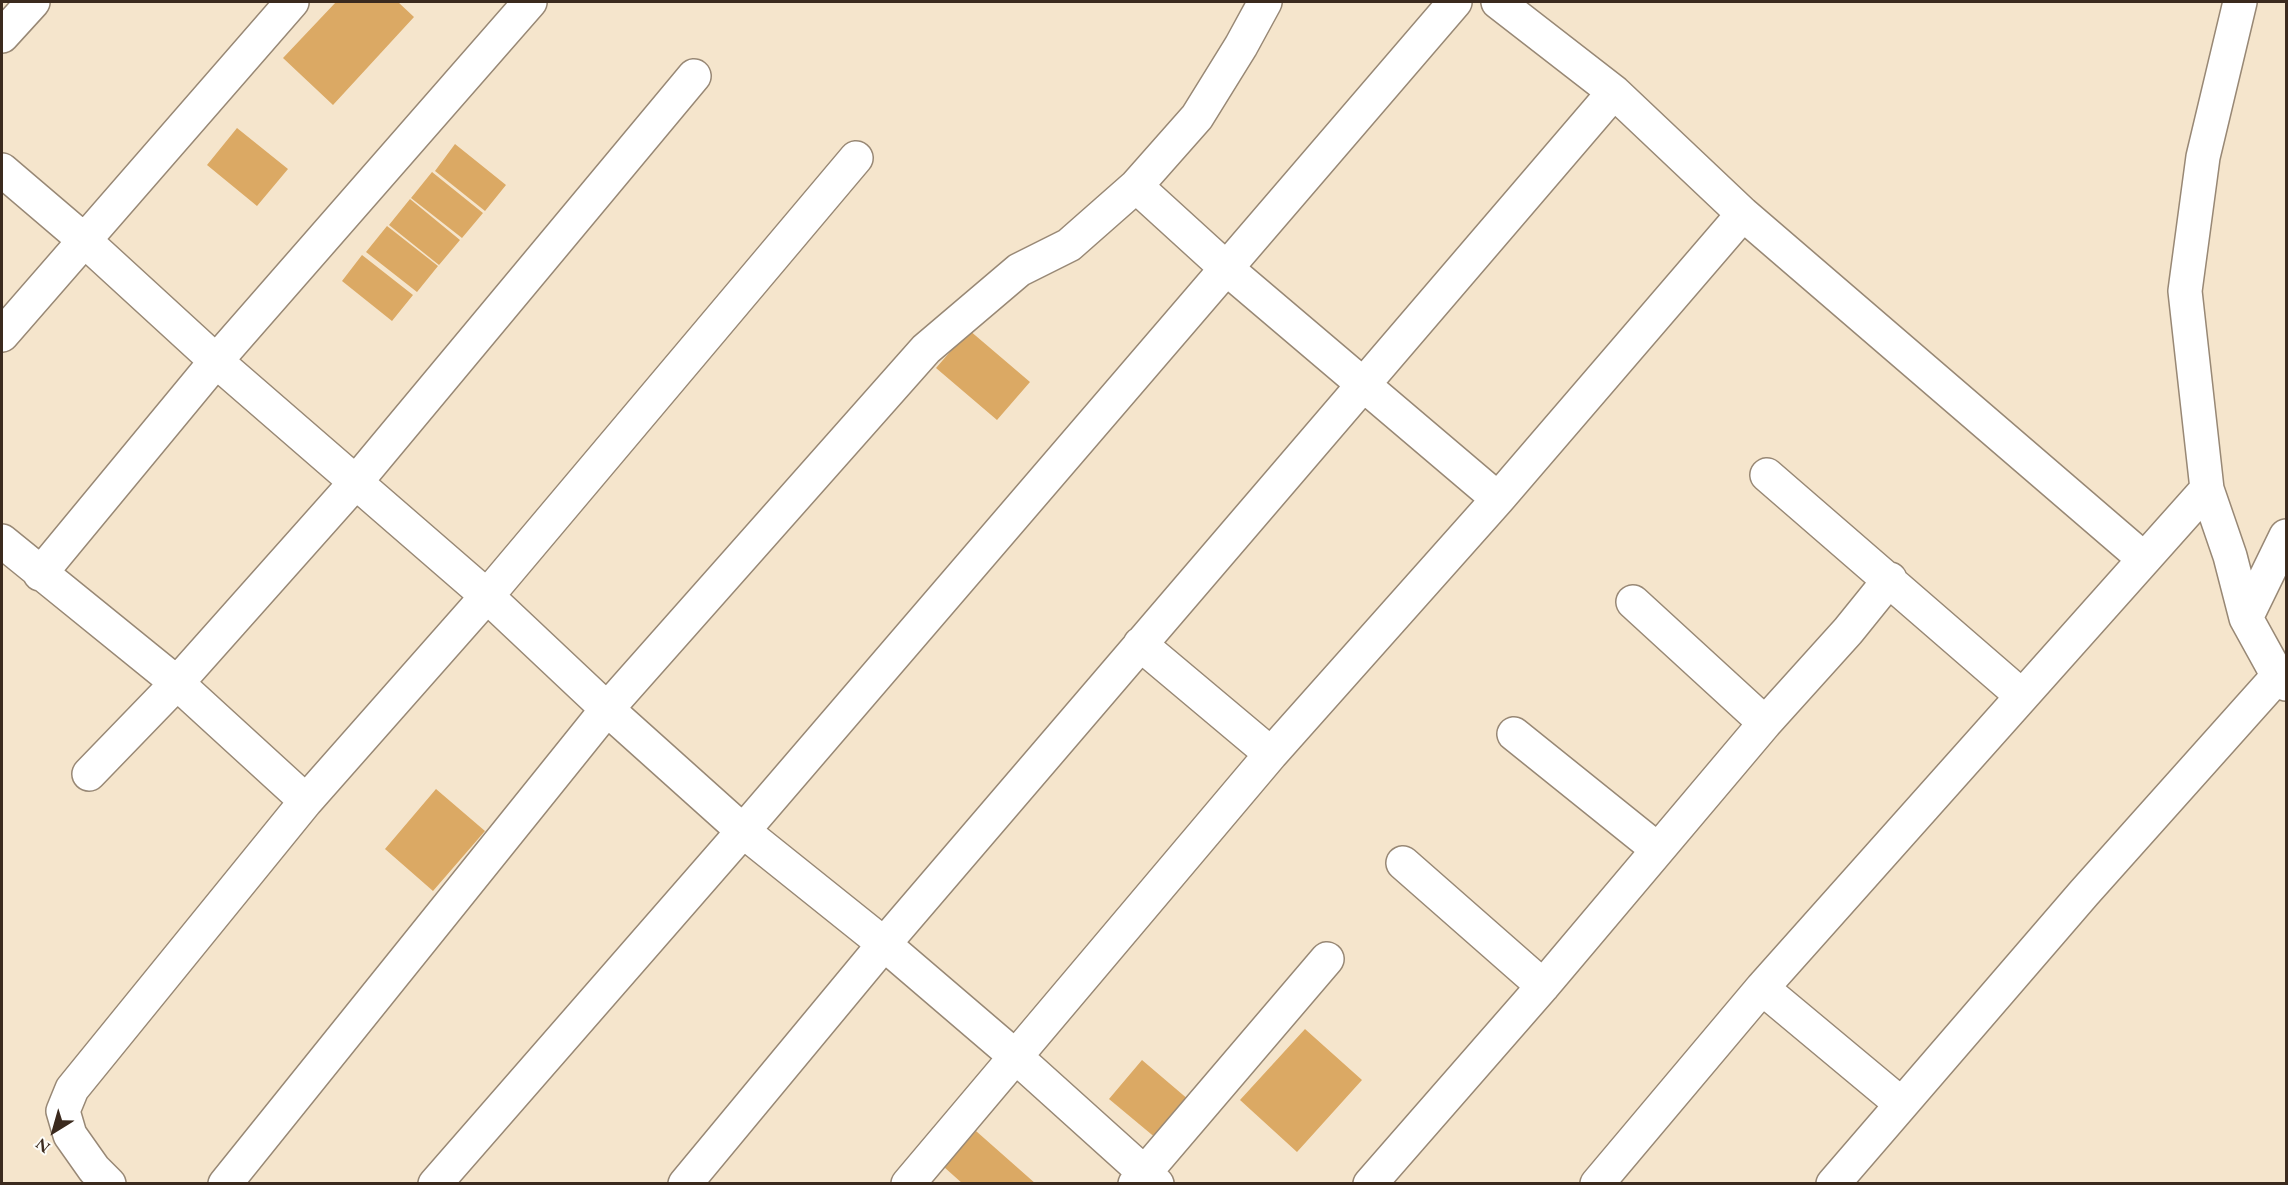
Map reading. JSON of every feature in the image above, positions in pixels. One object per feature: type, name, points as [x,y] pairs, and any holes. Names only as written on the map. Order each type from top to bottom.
[{"type":"street","points":[[2,36],[33,2]]},
{"type":"street","points":[[2,335],[292,2]]},
{"type":"street","points":[[40,574],[216,361],[530,2]]},
{"type":"street","points":[[225,1184],[606,709],[926,349],[1019,270],[1069,244],[1136,186],[1197,117],[1242,46],[1265,2]]},
{"type":"street","points":[[435,1184],[743,831],[1455,2]]},
{"type":"street","points":[[1498,2],[1614,92],[1743,214],[2144,559]]},
{"type":"street","points":[[1833,1184],[1900,1104],[2282,680],[2246,618],[2230,556],[2207,489],[2184,291],[2203,157],[2240,2]]},
{"type":"street","points":[[88,774],[177,683],[355,483],[693,76]]},
{"type":"street","points":[[685,1184],[884,944],[1614,92]]},
{"type":"street","points":[[109,1184],[94,1169],[70,1135],[63,1111],[72,1089],[306,801],[487,596],[856,158]]},
{"type":"street","points":[[2,170],[84,240],[216,361],[487,596],[606,709],[743,831],[884,944],[1016,1057],[1146,1180],[1327,959]]},
{"type":"street","points":[[1136,186],[1226,268],[1498,499]]},
{"type":"street","points":[[908,1184],[1271,754],[1498,499],[1743,214]]},
{"type":"street","points":[[1767,475],[1890,579],[2022,696]]},
{"type":"street","points":[[1597,1184],[1762,988],[2207,489]]},
{"type":"street","points":[[2246,618],[2286,536]]},
{"type":"street","points":[[2,542],[177,683],[306,801]]},
{"type":"street","points":[[1370,1184],[1543,986],[1657,849],[1765,723],[1848,631],[1890,579]]},
{"type":"street","points":[[1633,602],[1765,723]]},
{"type":"street","points":[[1140,644],[1271,754]]},
{"type":"street","points":[[1514,735],[1657,849]]},
{"type":"street","points":[[1403,863],[1543,986]]},
{"type":"street","points":[[1762,988],[1900,1104]]},
{"type":"building","points":[[336,2],[398,2],[414,17],[333,105],[283,58]]},
{"type":"building","points":[[237,128],[288,169],[257,206],[207,165]]},
{"type":"building","points":[[455,144],[506,185],[485,211],[435,171]]},
{"type":"building","points":[[432,172],[483,213],[462,238],[411,198]]},
{"type":"building","points":[[410,199],[460,240],[439,265],[389,225]]},
{"type":"building","points":[[387,226],[438,266],[417,292],[366,252]]},
{"type":"building","points":[[362,255],[413,295],[392,321],[342,281]]},
{"type":"building","points":[[969,330],[1030,382],[997,420],[936,368]]},
{"type":"building","points":[[436,789],[485,831],[433,891],[385,849]]},
{"type":"building","points":[[1305,1029],[1362,1080],[1297,1152],[1240,1100]]},
{"type":"building","points":[[1142,1060],[1196,1106],[1163,1144],[1109,1099]]},
{"type":"building","points":[[976,1131],[1036,1184],[963,1184],[944,1167]]}]
